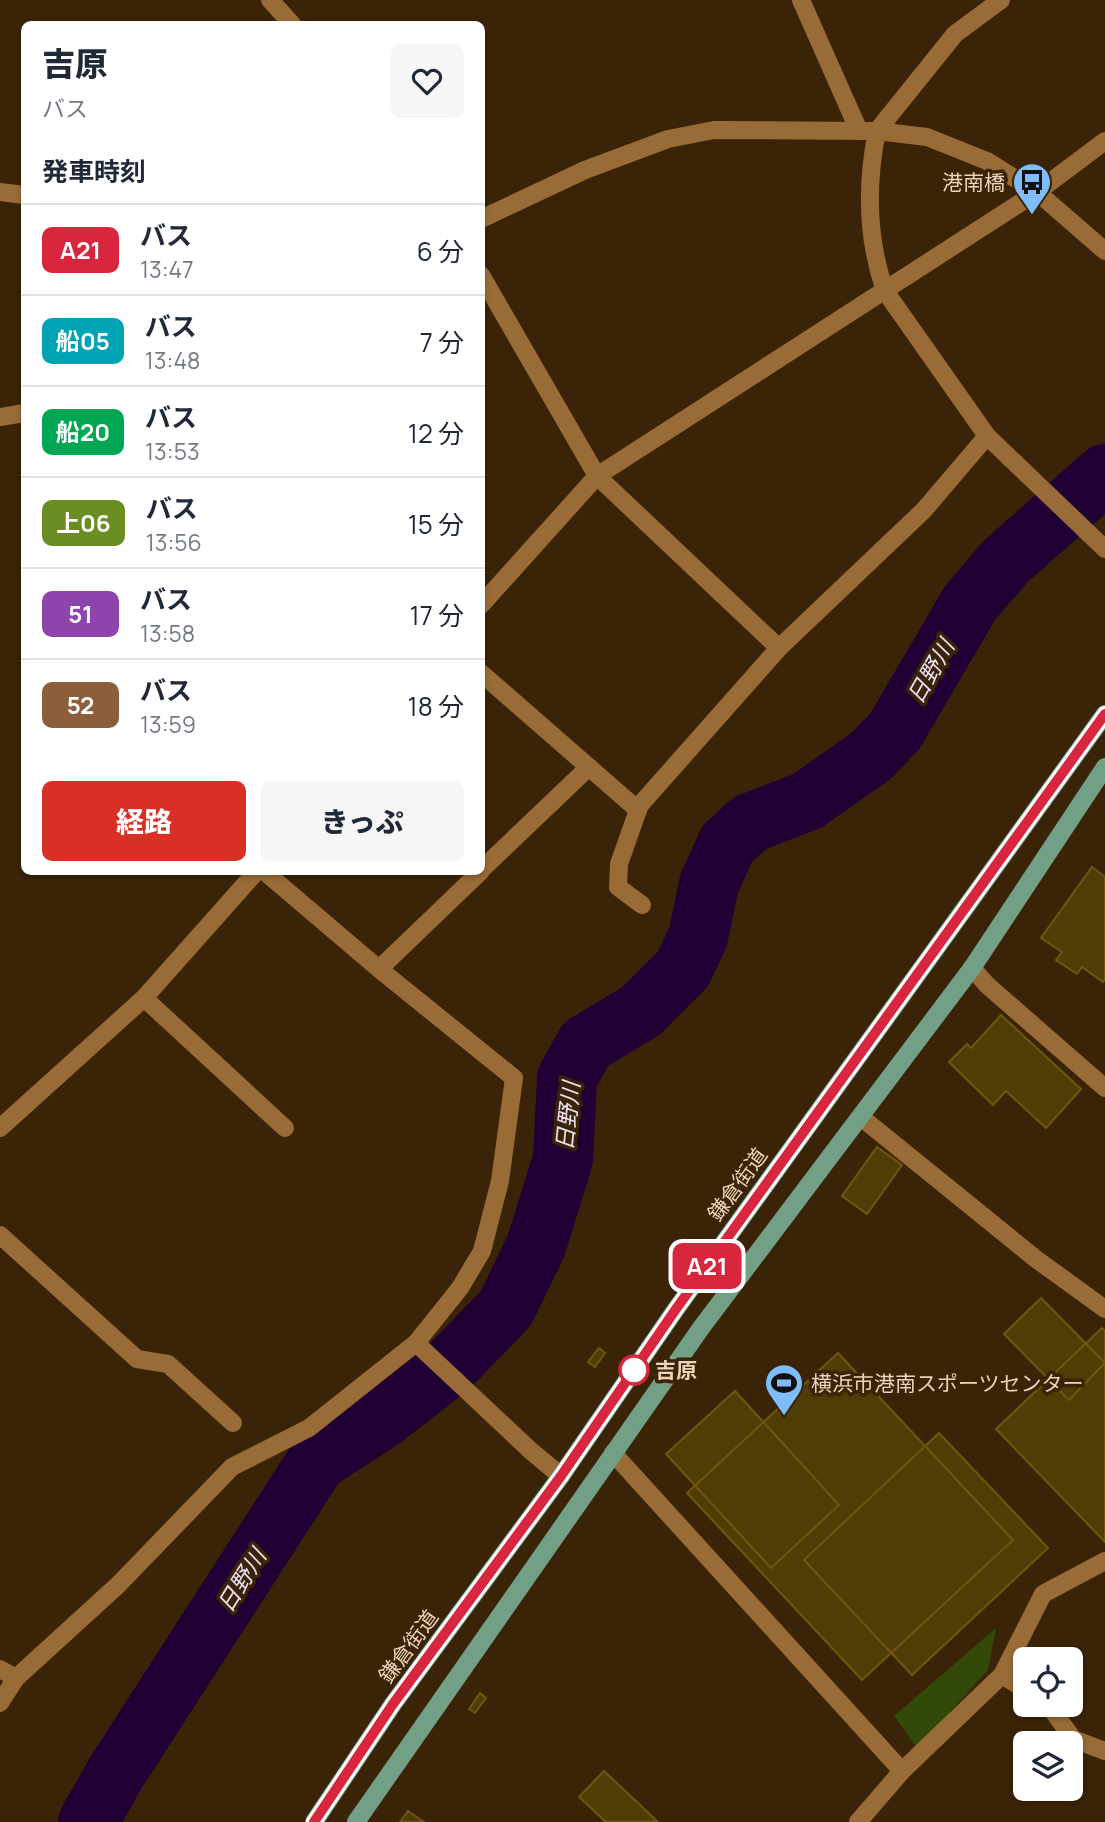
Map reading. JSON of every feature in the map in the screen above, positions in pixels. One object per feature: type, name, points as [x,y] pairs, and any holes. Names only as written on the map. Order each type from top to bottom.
[{"type":"main road","name":"鎌倉街道","points":[[314,1822],[393,1704],[561,1476],[676,1309],[1105,714]]},
{"type":"main road","points":[[356,1822],[701,1328],[862,1118],[972,968],[1105,767]]},
{"type":"street","points":[[270,0],[289,21]]},
{"type":"street","points":[[801,0],[808,19],[868,131],[869,210],[876,265],[885,291],[987,436],[1105,549]]},
{"type":"street","points":[[808,19],[820,0]]},
{"type":"street","points":[[868,131],[955,34],[1001,0]]},
{"type":"street","points":[[485,217],[585,170],[668,139],[714,130],[868,131],[928,137],[988,161],[1037,192],[1105,251]]},
{"type":"street","points":[[485,601],[597,476],[1037,192],[1105,141]]},
{"type":"street","points":[[0,192],[21,195]]},
{"type":"street","points":[[485,282],[597,476],[779,648]]},
{"type":"street","points":[[0,417],[21,414]]},
{"type":"street","points":[[642,905],[618,887],[619,864],[640,806],[779,648],[924,509],[987,436]]},
{"type":"street","points":[[485,676],[638,810]]},
{"type":"street","points":[[485,867],[589,767]]},
{"type":"street","points":[[0,1128],[145,998],[253,875]]},
{"type":"street","points":[[0,1703],[8,1674],[118,1585],[232,1467],[309,1428],[420,1346],[482,1251],[500,1181],[514,1078],[269,875]]},
{"type":"street","points":[[379,969],[477,875]]},
{"type":"street","points":[[972,968],[1105,1088]]},
{"type":"street","points":[[145,998],[285,1128]]},
{"type":"street","points":[[862,1118],[1036,1259],[1105,1309]]},
{"type":"street","points":[[0,1235],[137,1359],[168,1364],[233,1423]]},
{"type":"street","points":[[420,1346],[561,1476]]},
{"type":"street","points":[[613,1453],[902,1771]]},
{"type":"street","points":[[858,1822],[902,1771],[1002,1675],[1043,1594],[1105,1561]]},
{"type":"street","points":[[1002,1675],[1013,1682]]},
{"type":"street","points":[[1057,1717],[1073,1739],[1105,1751]]},
{"type":"green space","points":[[996,1628],[988,1670],[917,1748],[894,1716]]},
{"type":"building","points":[[1092,867],[1105,877],[1103,982],[1082,967],[1077,974],[1056,960],[1062,952],[1041,938]]},
{"type":"building","points":[[1001,1015],[1081,1089],[1046,1128],[1006,1091],[993,1105],[949,1062],[967,1044],[971,1048]]},
{"type":"building","points":[[877,1147],[902,1165],[867,1214],[842,1196]]},
{"type":"building","points":[[1041,1298],[1105,1363],[1069,1400],[1004,1334]]},
{"type":"building","points":[[1102,1328],[1105,1331],[1105,1542],[996,1429]]},
{"type":"building","points":[[599,1348],[605,1353],[595,1367],[588,1362]]},
{"type":"building","points":[[838,1353],[1013,1540],[862,1680],[687,1493]]},
{"type":"building","points":[[735,1391],[839,1505],[771,1568],[666,1454]]},
{"type":"building","points":[[939,1433],[1048,1548],[912,1675],[804,1560]]},
{"type":"building","points":[[480,1693],[486,1698],[475,1713],[469,1709]]},
{"type":"building","points":[[604,1771],[658,1822],[606,1822],[579,1797]]},
{"type":"building","points":[[408,1811],[424,1822],[400,1822]]},
{"type":"waterway","name":"日野川","points":[[88,1822],[117,1771],[317,1461],[382,1419],[450,1366],[506,1308],[536,1246],[563,1159],[567,1078],[586,1044],[641,1011],[683,969],[698,937],[709,884],[727,844],[750,823],[807,801],[871,756],[895,731],[970,603],[1006,561],[1105,474]]},
{"type":"bus line","name":"A21","points":[[314,1822],[393,1704],[561,1476],[676,1309],[1105,714]]},
{"type":"place","name":"港南橋","points":[[1032,216]]},
{"type":"place","name":"吉原","points":[[634,1370]]},
{"type":"place","name":"横浜市港南スポーツセンター","points":[[784,1417]]}]
